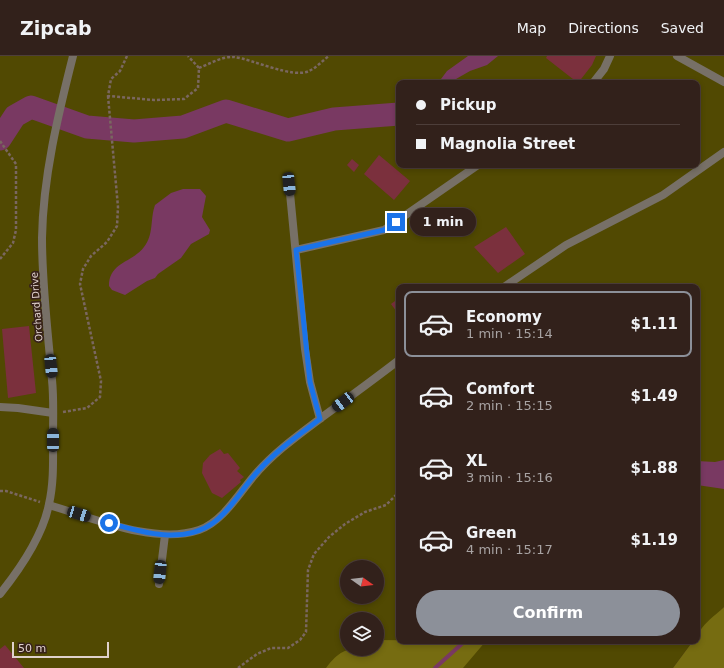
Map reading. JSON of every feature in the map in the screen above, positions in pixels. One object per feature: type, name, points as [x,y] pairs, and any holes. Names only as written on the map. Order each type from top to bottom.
[{"type":"street","name":"Orchard Drive","points":[[0,594],[12,579],[32,548],[49,505],[53,480],[52,382],[43,289],[42,237],[45,201],[54,135],[73,56]]},
{"type":"street","points":[[595,80],[604,69],[610,56]]},
{"type":"street","points":[[677,56],[724,82]]},
{"type":"street","points":[[508,284],[566,244],[663,195],[724,152]]},
{"type":"street","points":[[296,250],[384,230],[474,168]]},
{"type":"street","points":[[289,184],[310,382],[320,419]]},
{"type":"street","points":[[49,505],[138,531],[165,535],[200,530],[213,523],[225,511],[259,469],[288,442],[396,362]]},
{"type":"street","points":[[0,407],[53,413]]},
{"type":"street","points":[[159,584],[165,535]]},
{"type":"path","points":[[53,413],[87,408],[100,396],[101,381],[80,284],[83,269],[91,256],[108,242],[117,226],[118,207],[112,155],[108,96],[111,79],[120,71],[127,56]]},
{"type":"path","points":[[108,96],[154,100],[184,99],[198,88],[199,68],[188,56]]},
{"type":"path","points":[[199,68],[234,57],[255,64],[298,73],[308,72],[329,56]]},
{"type":"path","points":[[0,141],[16,164],[16,230],[13,243],[0,259]]},
{"type":"path","points":[[0,491],[6,491],[49,505]]},
{"type":"path","points":[[238,668],[257,654],[271,648],[288,648],[300,640],[306,632],[308,570],[314,554],[345,524],[365,512],[386,505],[396,495]]},
{"type":"shaded area","points":[[0,56],[724,56],[724,607],[700,632],[700,284],[396,284],[396,644],[691,644],[673,668],[0,668]]},
{"type":"shaded area","points":[[468,56],[498,56],[487,65],[470,71],[454,80],[440,80],[447,71]]},
{"type":"shaded area","points":[[183,189],[200,189],[206,196],[202,217],[210,230],[209,234],[191,244],[181,258],[158,274],[155,278],[147,281],[125,295],[112,290],[109,286],[110,278],[113,272],[117,267],[139,252],[147,242],[151,232],[155,205],[171,193]]},
{"type":"shaded area","points":[[724,460],[724,489],[700,485],[700,461],[715,462]]},
{"type":"shaded area","points":[[724,607],[724,668],[673,668],[691,644],[700,644],[700,631]]},
{"type":"shaded area","points":[[384,640],[396,640],[396,644],[483,644],[463,668],[326,668],[340,654],[340,656],[384,656]]},
{"type":"building","points":[[547,56],[596,56],[592,65],[580,80],[574,80],[546,58]]},
{"type":"building","points":[[379,155],[410,181],[394,200],[364,174]]},
{"type":"building","points":[[352,159],[359,165],[354,172],[347,165]]},
{"type":"building","points":[[506,227],[525,254],[498,273],[474,247]]},
{"type":"building","points":[[396,300],[396,311],[391,304]]},
{"type":"building","points":[[29,326],[36,393],[8,398],[2,329]]},
{"type":"building","points":[[220,449],[224,454],[228,453],[240,468],[237,471],[244,477],[240,480],[241,482],[222,498],[212,493],[202,473],[203,463],[210,455]]},
{"type":"building","points":[[5,645],[24,668],[0,668],[0,649]]},
{"type":"waterway","points":[[0,139],[15,116],[31,107],[87,127],[134,131],[183,127],[226,111],[288,130],[334,119],[396,114]]},
{"type":"waterway","points":[[435,668],[462,644]]},
{"type":"route","points":[[109,523],[138,531],[165,535],[200,530],[213,523],[225,511],[259,469],[288,442],[320,419],[310,382],[296,250],[384,230],[396,222]]}]
